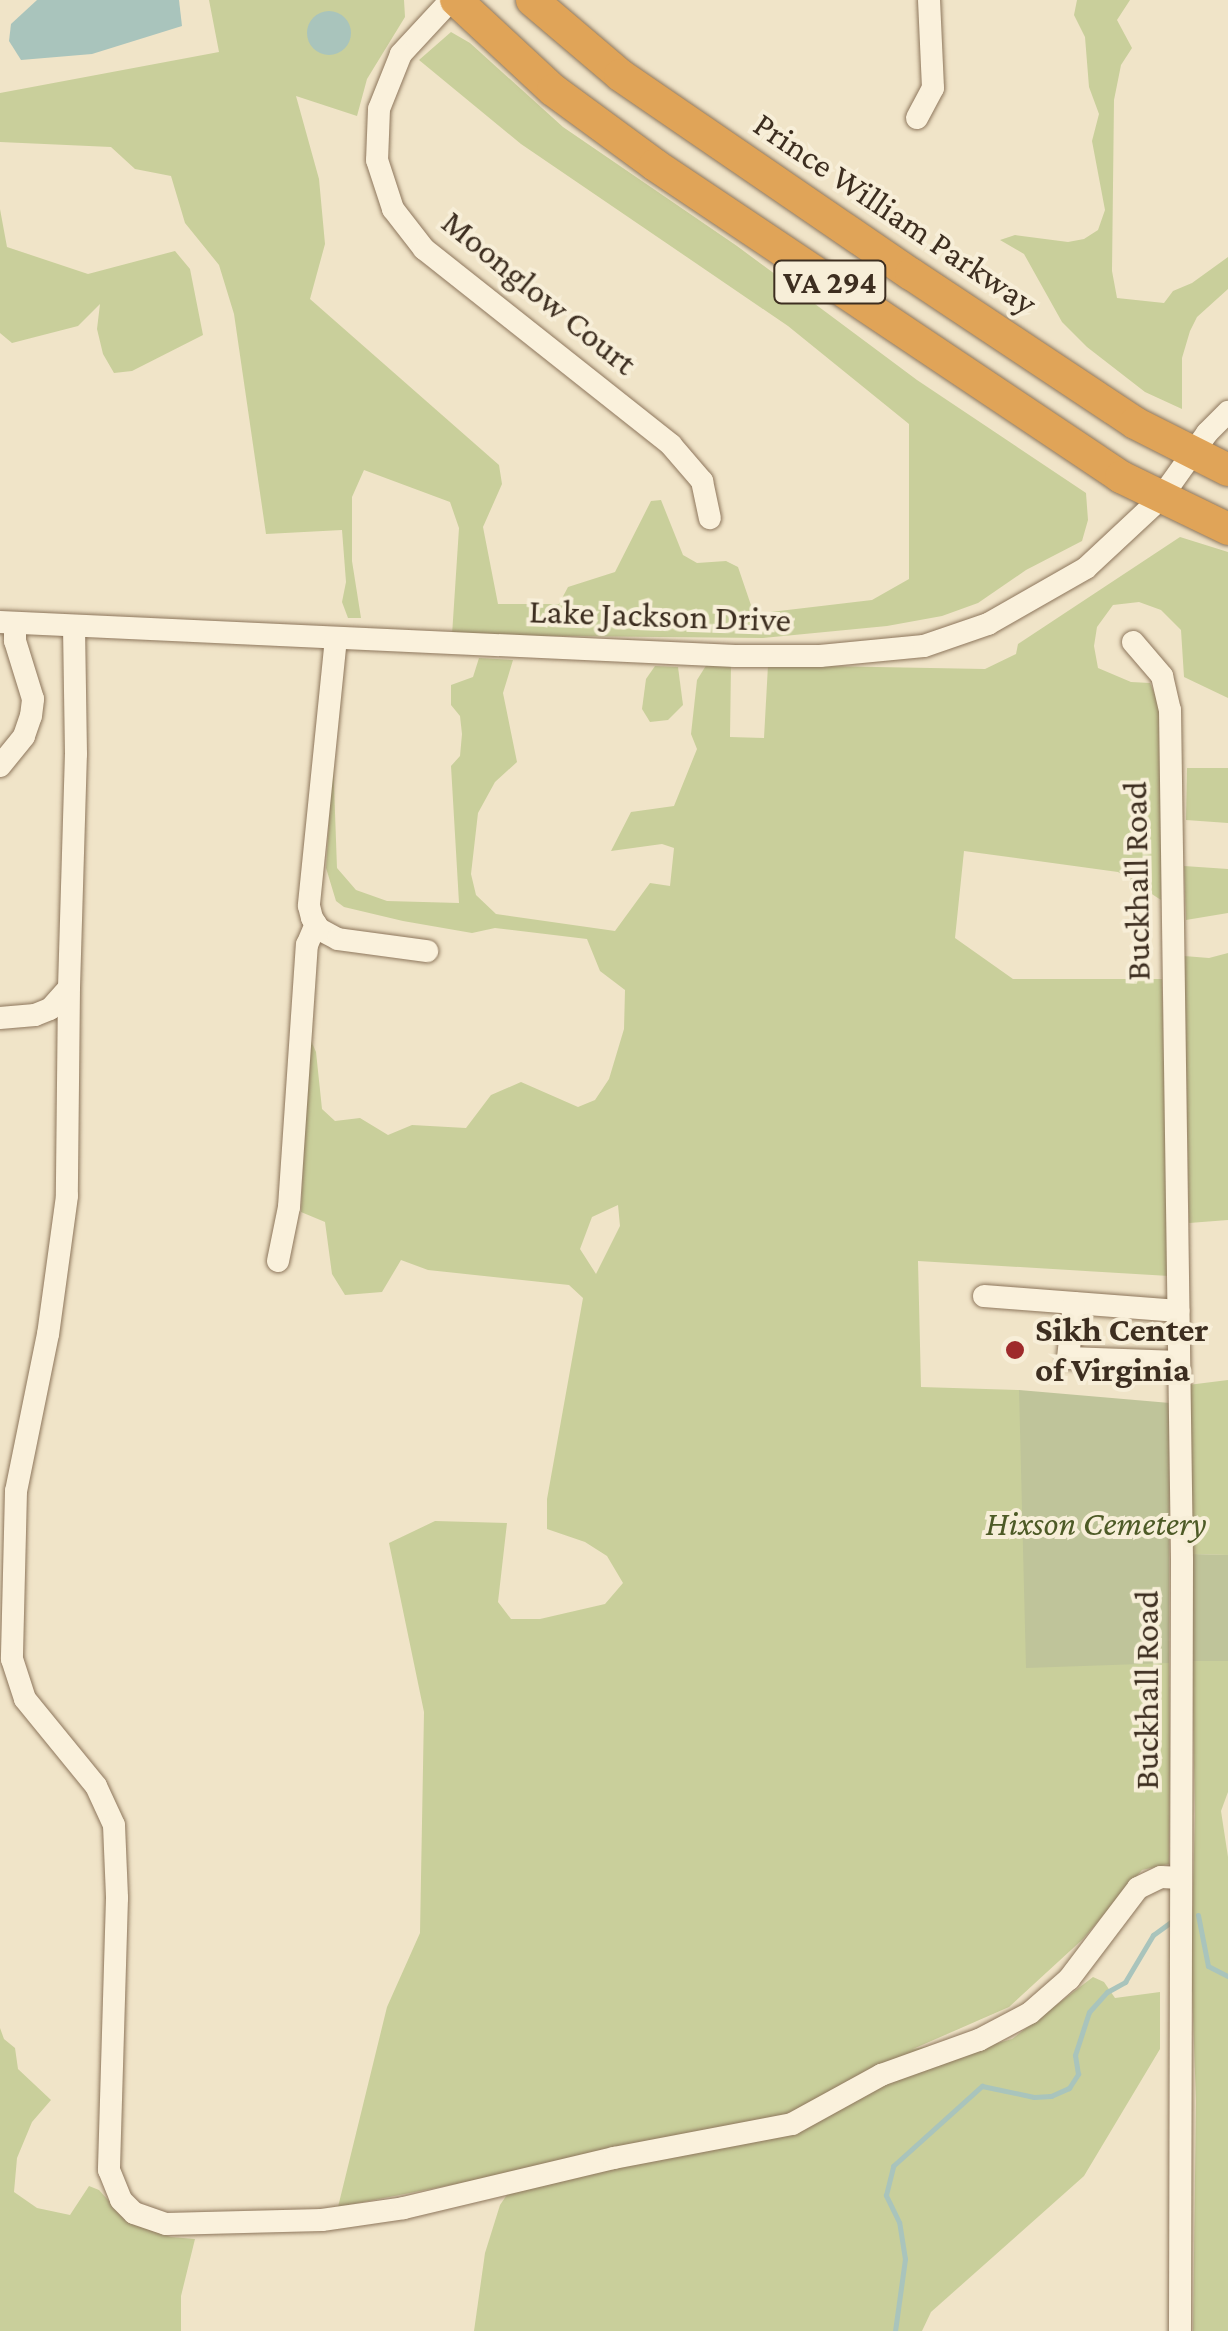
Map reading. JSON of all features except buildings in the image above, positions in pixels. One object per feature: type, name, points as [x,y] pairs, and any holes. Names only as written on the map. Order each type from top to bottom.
[{"type":"highway","name":"VA 294","points":[[454,0],[552,90],[655,165],[1160,500],[1228,529]]},
{"type":"highway","name":"Prince William Parkway","points":[[532,0],[620,75],[1091,395],[1192,454],[1228,470]]},
{"type":"street","name":"Moonglow Court","points":[[454,0],[401,54],[379,109],[377,160],[393,208],[424,249],[671,445],[702,481],[710,518]]},
{"type":"street","points":[[917,118],[933,88],[929,0]]},
{"type":"street","name":"Lake Jackson Drive","points":[[8,622],[735,656],[820,656],[924,646],[988,624],[1058,586],[1119,541],[1160,500],[1228,412]]},
{"type":"street","points":[[0,766],[24,736],[32,699],[8,622]]},
{"type":"street","points":[[74,626],[76,754],[68,1196],[48,1334],[16,1492],[12,1659],[25,1698],[96,1786],[114,1825],[117,1898],[109,2170],[120,2200],[134,2213],[166,2224],[322,2220],[442,2200],[614,2158],[792,2124],[881,2075],[979,2040],[1020,2020],[1069,1979],[1138,1888],[1162,1877],[1182,1878]]},
{"type":"street","points":[[336,638],[309,906],[316,924],[338,939],[427,951]]},
{"type":"street","name":"Buckhall Road","points":[[1133,642],[1162,676],[1170,710],[1179,1362],[1180,2331]]},
{"type":"street","points":[[278,1261],[288,1207],[307,945],[316,924]]},
{"type":"street","points":[[0,1018],[36,1016],[62,999],[69,988]]},
{"type":"street","points":[[984,1296],[1178,1311]]},
{"type":"street","points":[[1074,1303],[1068,1358],[1179,1362]]},
{"type":"green space","points":[[209,0],[404,0],[405,17],[367,79],[357,116],[296,96],[319,179],[325,244],[310,299],[499,465],[502,484],[483,527],[498,604],[559,604],[568,587],[615,572],[651,501],[661,500],[683,555],[697,563],[726,561],[738,567],[754,614],[872,600],[909,579],[909,424],[788,326],[521,144],[419,60],[451,32],[470,43],[563,127],[737,246],[917,380],[1086,493],[1088,520],[1082,541],[1026,570],[978,603],[942,616],[887,626],[763,638],[452,635],[459,528],[450,502],[364,470],[352,497],[352,561],[361,618],[348,618],[342,602],[346,582],[342,530],[266,534],[234,314],[219,265],[185,223],[171,176],[135,169],[111,147],[0,142],[0,93],[219,52]]},
{"type":"green space","points":[[1077,0],[1130,0],[1117,20],[1132,48],[1121,65],[1114,100],[1112,271],[1117,298],[1164,303],[1173,291],[1192,283],[1228,257],[1228,289],[1197,317],[1190,331],[1182,358],[1182,409],[1145,392],[1087,347],[1062,322],[1024,254],[1000,240],[1015,235],[1068,242],[1084,239],[1098,230],[1105,210],[1092,141],[1099,114],[1089,87],[1085,37],[1074,15]]},
{"type":"green space","points":[[0,209],[7,247],[88,274],[175,251],[190,269],[203,335],[132,371],[114,373],[103,354],[97,329],[100,304],[78,326],[12,343],[0,333]]},
{"type":"green space","points":[[1180,537],[1228,552],[1228,698],[1184,677],[1181,630],[1161,610],[1139,602],[1113,605],[1097,627],[1094,646],[1098,668],[1131,682],[1150,683],[1162,711],[1161,900],[1118,872],[964,851],[955,938],[1013,979],[1162,979],[1169,1276],[918,1261],[921,1387],[1019,1390],[1102,1655],[1169,1663],[1169,1864],[1142,1870],[1083,1939],[1009,2007],[913,2049],[946,2043],[987,2046],[1012,2039],[1093,1977],[1104,1982],[1115,1998],[1160,1992],[1160,2049],[1084,2176],[931,2312],[922,2331],[474,2331],[485,2253],[500,2205],[523,2171],[338,2207],[387,2007],[420,1933],[424,1712],[389,1543],[435,1521],[507,1523],[498,1602],[511,1619],[540,1619],[605,1604],[623,1583],[607,1556],[585,1542],[547,1529],[547,1499],[583,1298],[569,1285],[428,1270],[401,1260],[382,1292],[345,1295],[332,1274],[325,1222],[301,1212],[309,1036],[316,1052],[322,1109],[335,1121],[360,1118],[388,1135],[412,1125],[466,1128],[491,1095],[521,1082],[578,1107],[595,1100],[609,1079],[624,1029],[625,990],[600,971],[587,939],[495,928],[472,933],[403,921],[344,907],[336,901],[326,868],[333,757],[337,868],[356,890],[387,901],[459,903],[451,766],[460,756],[462,734],[460,716],[451,705],[451,685],[473,677],[479,658],[513,660],[503,693],[517,762],[495,782],[478,813],[471,874],[476,895],[496,914],[615,931],[650,883],[670,886],[674,848],[662,844],[611,851],[631,812],[674,806],[697,749],[691,734],[697,680],[707,664],[731,665],[730,737],[764,738],[768,665],[985,669],[1016,654],[1018,644]],"holes":[[[618,1205],[620,1226],[596,1274],[580,1249],[592,1217]]]},
{"type":"green space","points":[[655,666],[678,667],[683,705],[668,720],[650,722],[642,709],[646,679]]},
{"type":"green space","points":[[1187,768],[1228,768],[1228,823],[1186,820]]},
{"type":"green space","points":[[1184,866],[1228,869],[1228,913],[1186,920]]},
{"type":"green space","points":[[1228,953],[1228,1220],[1189,1223],[1184,956],[1209,958]]},
{"type":"green space","points":[[1228,1380],[1228,1555],[1193,1554],[1188,1385]]},
{"type":"green space","name":"Hixson Cemetery","points":[[1019,1390],[1170,1403],[1169,1663],[1026,1668]]},
{"type":"green space","points":[[1193,1554],[1228,1555],[1228,1661],[1192,1661]]},
{"type":"green space","points":[[1192,1661],[1228,1661],[1228,1792],[1221,1811],[1228,1857],[1228,2331],[1193,2331],[1196,2101],[1191,1960],[1195,1815]]},
{"type":"green space","points":[[0,2028],[4,2039],[15,2048],[18,2069],[51,2100],[32,2122],[17,2158],[14,2192],[37,2208],[70,2215],[89,2186],[99,2190],[129,2223],[171,2237],[195,2239],[181,2296],[181,2331],[0,2331]]},
{"type":"water","points":[[37,0],[179,0],[182,26],[92,54],[21,60],[9,41],[11,24]]},
{"type":"water","points":[[329,11],[344,18],[351,33],[344,48],[329,55],[314,48],[307,33],[314,18]]},
{"type":"waterway","points":[[1198,1915],[1208,1966],[1228,1976]]},
{"type":"waterway","points":[[895,2331],[905,2259],[899,2222],[886,2195],[893,2166],[982,2086],[1034,2097],[1051,2096],[1069,2088],[1078,2074],[1075,2055],[1089,2012],[1107,1992],[1125,1982],[1153,1935],[1172,1921]]},
{"type":"place","name":"Sikh Center of Virginia","points":[[1015,1350]]}]
